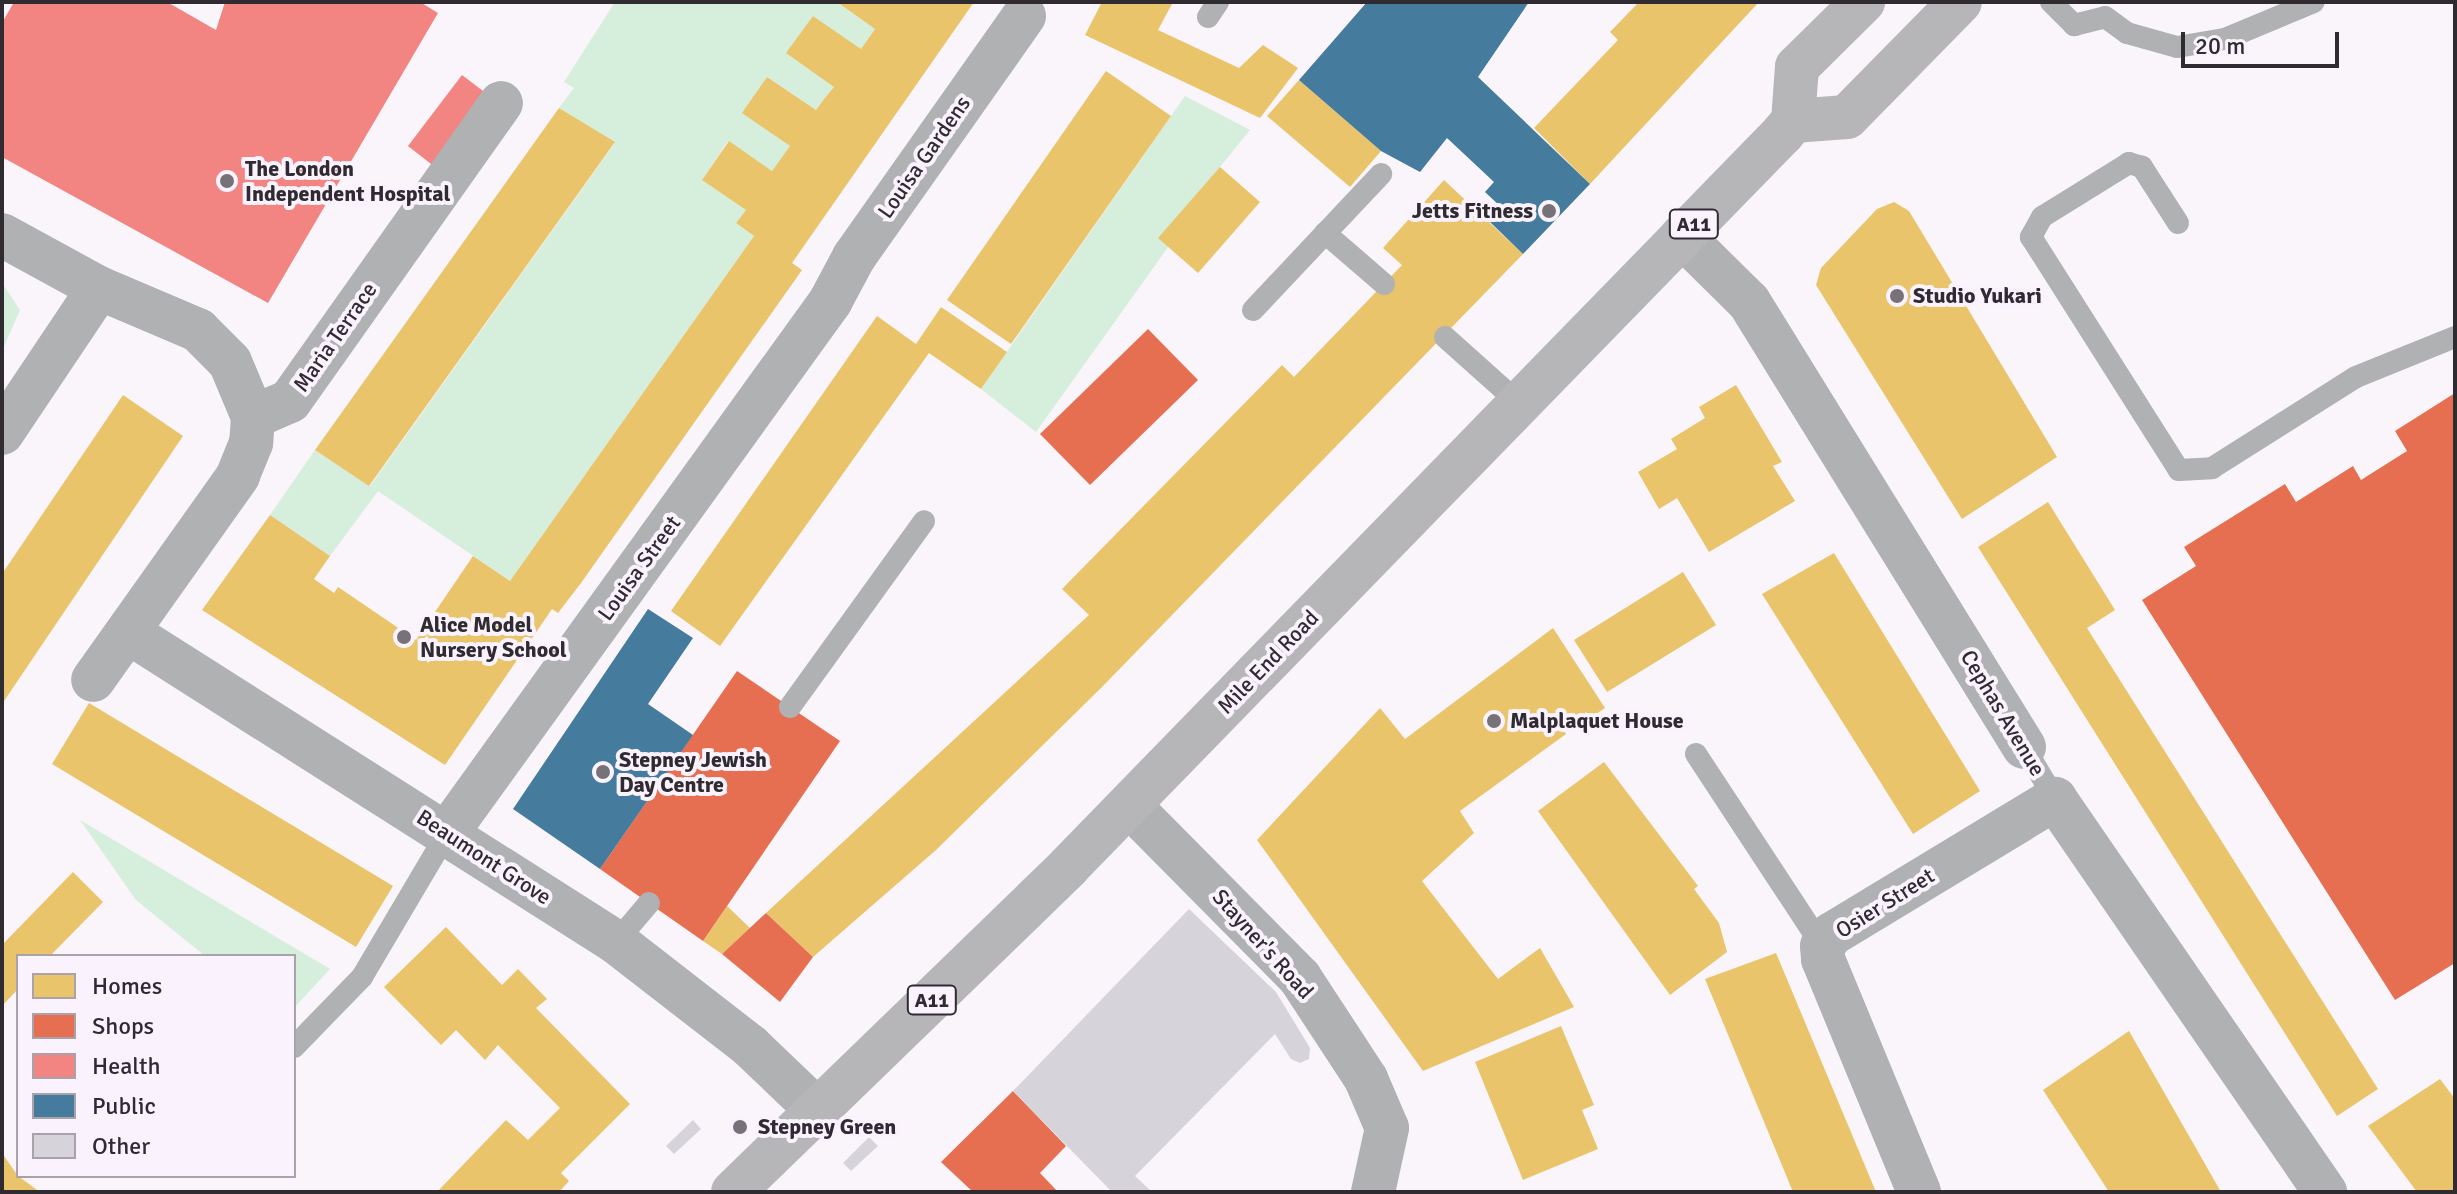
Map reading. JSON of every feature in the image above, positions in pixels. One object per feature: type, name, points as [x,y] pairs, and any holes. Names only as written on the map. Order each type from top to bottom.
[{"type":"highway","points":[[1863,2],[1797,67],[1793,121],[1847,117],[1960,2]]},
{"type":"highway","name":"Mile End Road","points":[[733,1192],[1129,805],[1793,121]]},
{"type":"street","name":"Louisa Gardens","points":[[830,302],[854,257],[1024,16]]},
{"type":"street","name":"Maria Terrace","points":[[253,417],[290,401],[501,103]]},
{"type":"street","points":[[2,235],[99,288],[186,324],[216,344],[242,384],[253,417],[251,443],[238,476],[93,680]]},
{"type":"street","name":"Cephas Avenue","points":[[1682,236],[1749,302],[2024,747]]},
{"type":"street","points":[[2,433],[99,288]]},
{"type":"street","name":"Louisa Street","points":[[447,833],[830,302]]},
{"type":"street","name":"Beaumont Grove","points":[[128,632],[616,942],[750,1046],[818,1111]]},
{"type":"street","name":"Cephas Avenue","points":[[2055,799],[2325,1192]]},
{"type":"street","name":"Osier Street","points":[[1919,1192],[1823,959],[1822,946],[1832,934],[2055,799]]},
{"type":"street","name":"Stayner's Road","points":[[1129,805],[1300,978],[1366,1079],[1387,1128],[1373,1192]]},
{"type":"lane","points":[[2051,2],[2074,25],[2108,10],[2127,33],[2177,47],[2225,39],[2314,2]]},
{"type":"lane","points":[[2178,223],[2142,167],[2129,163],[2042,217],[2031,237],[2179,470],[2212,468],[2356,377],[2455,337]]},
{"type":"lane","points":[[1253,310],[1381,174]]},
{"type":"lane","points":[[1325,233],[1384,284]]},
{"type":"lane","points":[[1445,337],[1520,404]]},
{"type":"lane","points":[[790,707],[924,521]]},
{"type":"lane","name":"Cephas Avenue","points":[[2024,747],[2055,799]]},
{"type":"lane","points":[[1696,754],[1822,946]]},
{"type":"lane","points":[[296,1045],[362,977],[447,833]]},
{"type":"lane","points":[[616,942],[649,903]]},
{"type":"green space","points":[[615,2],[837,2],[875,29],[861,49],[813,16],[787,53],[834,87],[816,110],[767,77],[743,113],[790,146],[772,171],[728,141],[702,180],[746,210],[736,223],[754,236],[510,581],[378,491],[330,556],[270,515],[315,450],[370,486],[615,143],[559,108],[574,88],[564,82]]},
{"type":"green space","points":[[1185,96],[1250,130],[1171,227],[1171,243],[1036,432],[981,389]]},
{"type":"green space","points":[[2,283],[20,310],[2,351]]},
{"type":"green space","points":[[80,820],[330,969],[296,1006],[296,954],[203,954],[136,900]]},
{"type":"building: Homes","points":[[837,2],[974,2],[792,263],[802,270],[581,583],[558,613],[552,609],[445,765],[202,610],[270,515],[330,556],[314,579],[334,593],[338,587],[416,640],[473,556],[510,581],[754,236],[736,223],[746,210],[702,180],[729,141],[772,171],[790,146],[742,113],[767,77],[816,110],[834,87],[786,53],[813,16],[861,49],[875,29]]},
{"type":"building: Homes","points":[[1102,2],[1173,2],[1158,30],[1239,68],[1263,45],[1298,68],[1260,118],[1085,35]]},
{"type":"building: Homes","points":[[1639,2],[1759,2],[1590,184],[1534,128],[1618,40],[1610,32]]},
{"type":"building: Homes","points":[[1106,71],[1171,116],[1011,344],[947,300]]},
{"type":"building: Homes","points":[[1299,80],[1381,151],[1350,187],[1267,116]]},
{"type":"building: Homes","points":[[559,108],[615,142],[369,486],[315,450]]},
{"type":"building: Homes","points":[[1220,167],[1260,202],[1198,273],[1158,238]]},
{"type":"building: Homes","points":[[1444,180],[1523,254],[1101,688],[936,850],[813,957],[766,913],[1089,615],[1062,589],[1282,365],[1294,377],[1402,265],[1383,248]]},
{"type":"building: Homes","points":[[1894,202],[1909,211],[2057,457],[1962,519],[1816,285],[1821,268],[1877,209]]},
{"type":"building: Homes","points":[[941,307],[1007,352],[981,389],[929,353],[720,646],[671,611],[877,316],[916,344]]},
{"type":"building: Homes","points":[[1736,385],[1782,462],[1773,466],[1795,501],[1709,552],[1677,498],[1659,509],[1638,472],[1677,449],[1671,439],[1705,418],[1699,407]]},
{"type":"building: Homes","points":[[123,395],[183,436],[2,704],[2,574]]},
{"type":"building: Homes","points":[[2048,502],[2115,610],[2087,628],[2378,1089],[2337,1116],[1978,547]]},
{"type":"building: Homes","points":[[1834,553],[1980,791],[1913,834],[1762,594]]},
{"type":"building: Homes","points":[[1683,572],[1716,625],[1607,692],[1574,640]]},
{"type":"building: Homes","points":[[1553,628],[1605,708],[1575,728],[1563,709],[1554,714],[1566,734],[1460,811],[1474,833],[1422,881],[1498,979],[1540,948],[1574,1007],[1423,1071],[1257,840],[1380,708],[1405,739]]},
{"type":"building: Homes","points":[[89,703],[393,886],[356,947],[52,764]]},
{"type":"building: Homes","points":[[1604,762],[1698,886],[1694,889],[1719,923],[1727,952],[1670,995],[1538,811]]},
{"type":"building: Homes","points":[[73,872],[103,902],[52,954],[16,954],[16,991],[2,1006],[2,945]]},
{"type":"building: Homes","points":[[727,906],[750,928],[722,954],[703,941]]},
{"type":"building: Homes","points":[[446,927],[502,985],[518,969],[547,999],[536,1008],[630,1104],[561,1173],[569,1181],[559,1192],[437,1192],[506,1120],[528,1140],[560,1108],[498,1045],[485,1060],[456,1030],[441,1045],[384,987]]},
{"type":"building: Homes","points":[[1776,953],[1876,1192],[1793,1192],[1705,979]]},
{"type":"building: Homes","points":[[1561,1026],[1594,1105],[1582,1110],[1598,1149],[1523,1180],[1475,1062]]},
{"type":"building: Homes","points":[[2129,1031],[2221,1192],[2109,1192],[2043,1090]]},
{"type":"building: Homes","points":[[2440,1079],[2455,1099],[2455,1192],[2417,1192],[2368,1126]]},
{"type":"building: Homes","points":[[2,1153],[16,1178],[40,1192],[2,1192]]},
{"type":"building: Shops","points":[[1148,329],[1198,380],[1090,485],[1040,434]]},
{"type":"building: Shops","points":[[2455,393],[2455,963],[2395,1000],[2142,600],[2196,566],[2184,547],[2285,484],[2296,502],[2353,466],[2361,480],[2407,451],[2395,431]]},
{"type":"building: Shops","points":[[737,671],[840,741],[703,941],[600,869]]},
{"type":"building: Shops","points":[[766,913],[813,957],[780,1002],[722,954]]},
{"type":"building: Shops","points":[[1013,1091],[1066,1146],[1040,1173],[1058,1192],[973,1192],[941,1162]]},
{"type":"building: Health","name":"The London Independent Hospital","points":[[14,2],[167,2],[216,30],[225,2],[420,2],[438,13],[268,303],[2,157],[2,23]]},
{"type":"building: Health","points":[[462,75],[491,97],[440,171],[408,146]]},
{"type":"building: Public","points":[[1367,2],[1529,2],[1478,77],[1590,184],[1523,254],[1489,221],[1502,208],[1485,192],[1494,182],[1447,138],[1420,172],[1381,151],[1299,80]]},
{"type":"building: Public","name":"Stepney Jewish Day Centre","points":[[648,609],[693,638],[648,704],[693,735],[600,869],[513,809]]},
{"type":"building: Other","points":[[1189,909],[1276,992],[1310,1048],[1309,1059],[1300,1063],[1291,1059],[1275,1034],[1135,1176],[1152,1192],[1112,1192],[1013,1091]]},
{"type":"building: Other","points":[[693,1120],[701,1129],[674,1154],[666,1146]]},
{"type":"building: Other","points":[[869,1137],[878,1146],[851,1171],[843,1163]]},
{"type":"place","name":"The London Independent Hospital","points":[[227,181]]},
{"type":"place","name":"Jetts Fitness","points":[[1549,211]]},
{"type":"place","name":"Studio Yukari","points":[[1897,296]]},
{"type":"place","name":"Alice Model Nursery School","points":[[404,637]]},
{"type":"place","name":"Malplaquet House","points":[[1494,721]]},
{"type":"place","name":"Stepney Jewish Day Centre","points":[[603,772]]},
{"type":"place","name":"Stepney Green","points":[[740,1127]]}]
